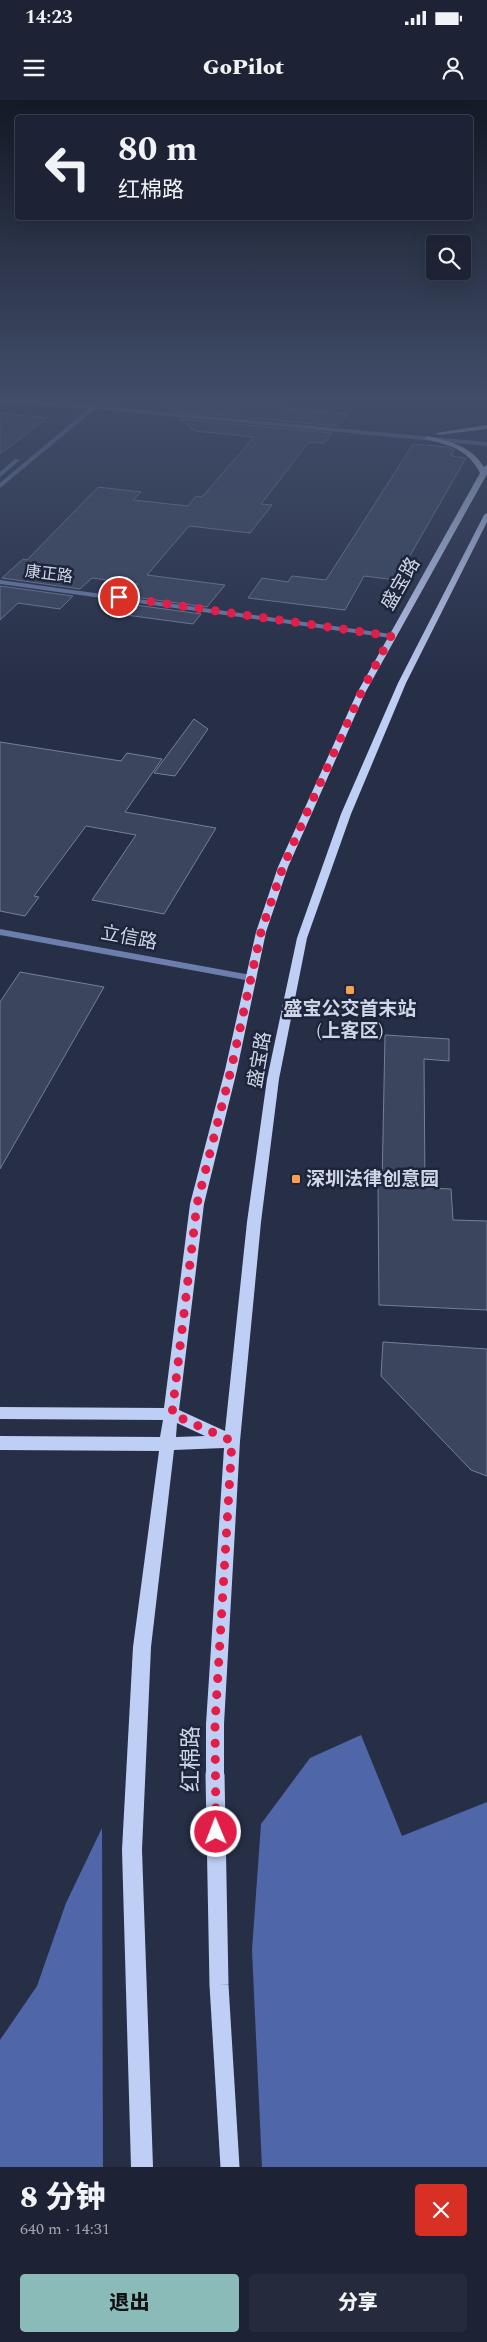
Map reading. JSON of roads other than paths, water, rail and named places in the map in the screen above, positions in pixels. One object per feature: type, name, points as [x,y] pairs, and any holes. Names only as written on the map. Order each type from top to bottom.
[{"type":"main road","name":"盛宝路","points":[[169,1444],[197,1204],[231,1070],[261,932],[283,867],[361,693],[471,494]]},
{"type":"main road","name":"盛宝路","points":[[232,1441],[254,1222],[273,1079],[302,938],[346,814],[402,683],[487,515]]},
{"type":"main road","points":[[0,1414],[172,1414],[232,1441]]},
{"type":"main road","points":[[0,1443],[169,1444],[232,1441]]},
{"type":"main road","name":"红棉路","points":[[230,2167],[219,1985],[215,1724],[232,1441]]},
{"type":"main road","points":[[142,2167],[132,1850],[142,1647],[169,1444]]},
{"type":"street","name":"康正路","points":[[0,582],[391,636]]},
{"type":"street","name":"立信路","points":[[0,932],[251,978]]},
{"type":"place","name":"盛宝公交首末站 (上客区)","points":[[350,990]]},
{"type":"place","name":"深圳法律创意园","points":[[296,1179]]}]
